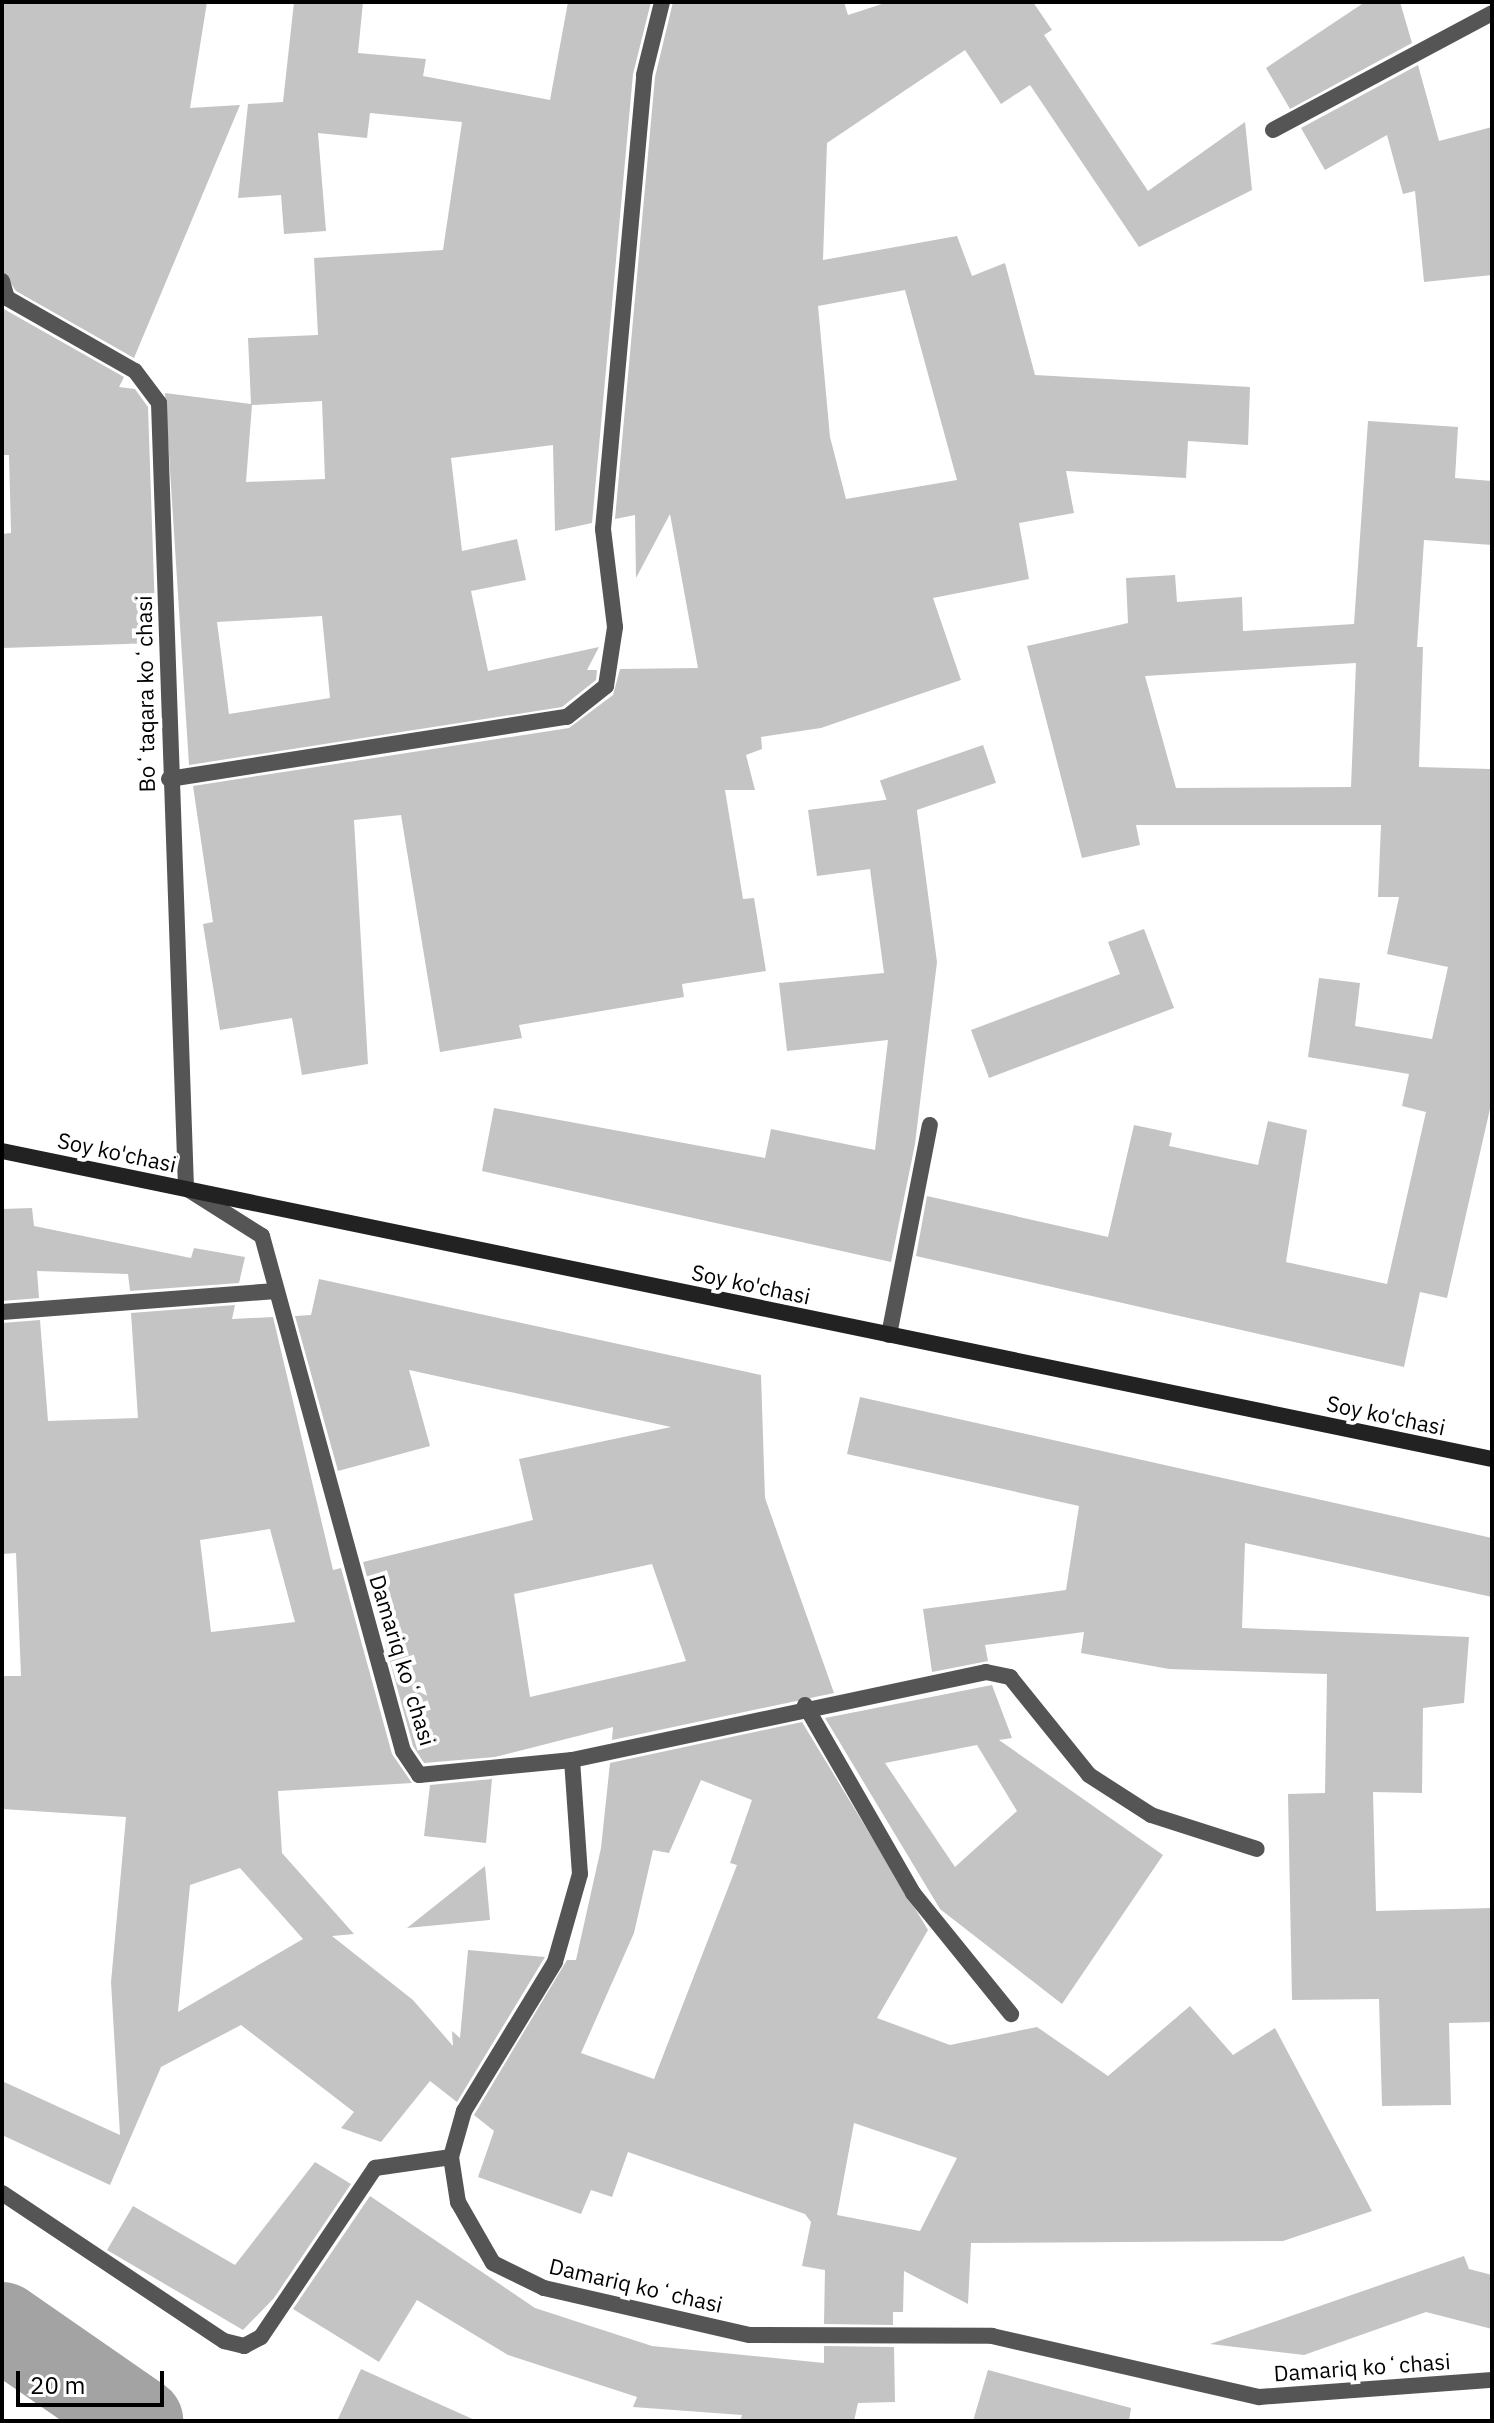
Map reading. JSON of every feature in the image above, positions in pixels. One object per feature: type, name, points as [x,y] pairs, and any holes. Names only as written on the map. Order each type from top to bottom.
[{"type":"main road","name":"Soy ko'chasi","points":[[2,1151],[1492,1459]]},
{"type":"street","points":[[169,779],[567,717],[606,686],[615,627],[603,529],[644,75],[662,2]]},
{"type":"street","points":[[1273,130],[1492,13]]},
{"type":"street","name":"Boʻtaqara koʻchasi","points":[[4,293],[135,371],[159,403],[169,779],[186,1188]]},
{"type":"street","points":[[889,1335],[930,1125]]},
{"type":"street","name":"Damariq koʻchasi","points":[[186,1188],[262,1236],[403,1751],[419,1775],[572,1760],[580,1874],[555,1962],[464,2111],[451,2157],[458,2202],[493,2263],[544,2288],[750,2335],[992,2336],[1259,2397],[1492,2380]]},
{"type":"street","points":[[2,1312],[276,1291]]},
{"type":"street","points":[[572,1760],[805,1705],[986,1672],[1010,1677],[1089,1775],[1151,1815],[1257,1849]]},
{"type":"street","points":[[805,1705],[913,1893],[1011,2014]]},
{"type":"street","points":[[2,2193],[224,2341],[244,2346],[261,2337],[375,2168],[451,2157]]},
{"type":"building","points":[[2,2],[207,2],[190,108],[240,105],[134,358],[16,291],[2,270]]},
{"type":"building","points":[[294,2],[363,2],[358,53],[426,59],[423,76],[550,100],[568,2],[651,2],[633,74],[592,523],[555,531],[553,445],[451,458],[462,551],[517,539],[526,580],[471,591],[488,671],[599,647],[587,670],[597,670],[596,680],[562,707],[189,765],[165,393],[251,404],[248,338],[318,335],[314,258],[443,250],[462,122],[370,113],[367,138],[318,133],[326,231],[284,234],[281,195],[238,198],[248,104],[283,102]],"holes":[[[322,401],[325,479],[246,482],[252,405]],[[322,616],[330,698],[229,714],[217,622]]]},
{"type":"building","points":[[673,2],[844,2],[848,15],[888,2],[1033,2],[1052,30],[1044,35],[1148,191],[1245,122],[1252,190],[1139,247],[1030,85],[1001,104],[965,50],[827,143],[823,260],[957,236],[972,276],[1005,263],[1035,375],[1250,387],[1248,445],[1188,441],[1186,478],[1066,471],[1074,513],[1019,523],[1029,579],[933,598],[961,680],[821,728],[761,737],[762,749],[746,755],[755,790],[725,790],[743,899],[754,898],[766,971],[682,984],[684,997],[519,1025],[522,1038],[440,1052],[401,815],[354,820],[368,1064],[302,1075],[292,1018],[220,1030],[203,924],[213,922],[193,786],[569,728],[613,695],[620,669],[698,668],[670,514],[636,578],[635,515],[615,519],[655,77]],"holes":[[[905,290],[957,480],[846,499],[830,437],[818,306]]]},
{"type":"building","points":[[1365,2],[1400,2],[1412,43],[1290,109],[1266,68]]},
{"type":"building","points":[[1418,65],[1439,141],[1492,127],[1492,275],[1424,282],[1415,191],[1403,194],[1387,135],[1325,170],[1301,128]]},
{"type":"building","points":[[2,308],[124,377],[119,387],[135,389],[148,407],[156,643],[2,648],[2,534],[11,533],[9,455],[2,455]]},
{"type":"building","points":[[1368,421],[1458,427],[1455,478],[1492,481],[1492,545],[1424,540],[1417,647],[1423,647],[1419,767],[1490,769],[1492,1100],[1447,1298],[1420,1292],[1404,1367],[916,1256],[927,1196],[1108,1237],[1134,1125],[1172,1133],[1169,1146],[1258,1165],[1268,1121],[1307,1130],[1286,1262],[1387,1284],[1426,1112],[1402,1106],[1409,1074],[1308,1057],[1319,978],[1360,983],[1355,1026],[1432,1039],[1448,967],[1387,954],[1399,897],[1378,897],[1381,825],[1136,825],[1140,845],[1082,858],[1027,646],[1128,623],[1126,578],[1175,575],[1177,602],[1242,597],[1243,631],[1354,624]],"holes":[[[1356,663],[1351,787],[1176,788],[1145,676]]]},
{"type":"building","points":[[983,745],[996,783],[893,818],[880,780]]},
{"type":"building","points":[[915,796],[937,962],[915,1144],[891,1262],[482,1171],[494,1108],[765,1158],[771,1129],[875,1150],[888,1040],[787,1051],[779,983],[884,973],[870,869],[817,876],[808,810]]},
{"type":"building","points":[[1144,929],[1174,1008],[989,1078],[971,1030],[1120,974],[1108,942]]},
{"type":"building","points":[[32,1208],[34,1226],[191,1258],[194,1248],[245,1257],[239,1283],[130,1291],[128,1274],[37,1271],[39,1298],[2,1301],[2,1209]]},
{"type":"building","points":[[319,1279],[761,1375],[765,1498],[834,1693],[612,1740],[613,1727],[495,1757],[424,1763],[413,1746],[363,1562],[533,1520],[519,1459],[671,1427],[409,1370],[430,1446],[338,1471],[295,1316],[311,1315]],"holes":[[[652,1564],[686,1661],[530,1697],[514,1594]]]},
{"type":"building","points":[[235,1305],[232,1319],[273,1317],[333,1570],[341,1568],[392,1754],[412,1783],[278,1791],[282,1853],[354,1934],[332,1936],[413,2000],[453,2046],[452,2031],[460,2038],[468,1950],[545,1957],[457,2102],[430,2081],[381,2142],[341,2128],[354,2112],[241,2025],[161,2067],[110,2185],[2,2135],[2,2081],[120,2135],[111,1982],[126,1817],[2,1809],[2,1676],[21,1676],[16,1553],[2,1554],[2,1323],[40,1320],[48,1421],[138,1418],[131,1313]],"holes":[[[270,1529],[295,1622],[211,1632],[200,1540]],[[240,1868],[303,1939],[178,2012],[190,1885]]]},
{"type":"building","points":[[860,1397],[1492,1538],[1492,1597],[1245,1543],[1242,1628],[1469,1637],[1464,1703],[1423,1708],[1422,1793],[1373,1792],[1376,1911],[1492,1908],[1492,2022],[1449,2023],[1451,2105],[1382,2106],[1379,1999],[1292,2000],[1288,1794],[1325,1793],[1327,1674],[1169,1669],[1081,1653],[1084,1632],[985,1645],[988,1661],[932,1672],[923,1609],[1066,1590],[1079,1506],[847,1454]]},
{"type":"building","points":[[992,1685],[1012,1738],[999,1740],[1163,1855],[1062,2004],[940,1909],[825,1718]],"holes":[[[977,1745],[1017,1811],[955,1867],[885,1763]]]},
{"type":"building","points":[[802,1722],[928,1930],[877,2018],[950,2045],[1037,2027],[1108,2076],[1190,2006],[1233,2055],[1275,2028],[1372,2211],[1283,2241],[971,2243],[968,2304],[904,2271],[903,2312],[893,2312],[893,2325],[824,2324],[825,2270],[802,2266],[811,2222],[805,2214],[628,2152],[612,2197],[591,2190],[581,2214],[478,2177],[494,2131],[474,2115],[567,1960],[576,1960],[601,1848],[610,1763]],"holes":[[[701,1780],[752,1800],[730,1863],[737,1865],[654,2079],[581,2053],[634,1933],[653,1850],[669,1853]],[[854,2123],[957,2158],[920,2231],[837,2215]]]},
{"type":"building","points":[[492,1779],[486,1843],[424,1836],[430,1785]]},
{"type":"building","points":[[485,1866],[490,1920],[407,1928]]},
{"type":"building","points":[[315,2162],[351,2184],[274,2298],[243,2330],[107,2250],[133,2206],[235,2265]]},
{"type":"building","points":[[370,2196],[535,2308],[652,2346],[824,2363],[824,2346],[894,2347],[895,2402],[858,2403],[854,2421],[740,2421],[742,2415],[633,2407],[637,2397],[508,2355],[417,2300],[379,2362],[293,2309]]},
{"type":"building","points":[[1464,2256],[1469,2269],[1492,2275],[1492,2329],[1426,2312],[1304,2355],[1210,2344]]},
{"type":"building","points":[[361,2369],[477,2421],[337,2421]]},
{"type":"building","points":[[988,2370],[1131,2408],[1129,2421],[973,2421]]},
{"type":"waterway","points":[[2,2326],[139,2421]]}]
